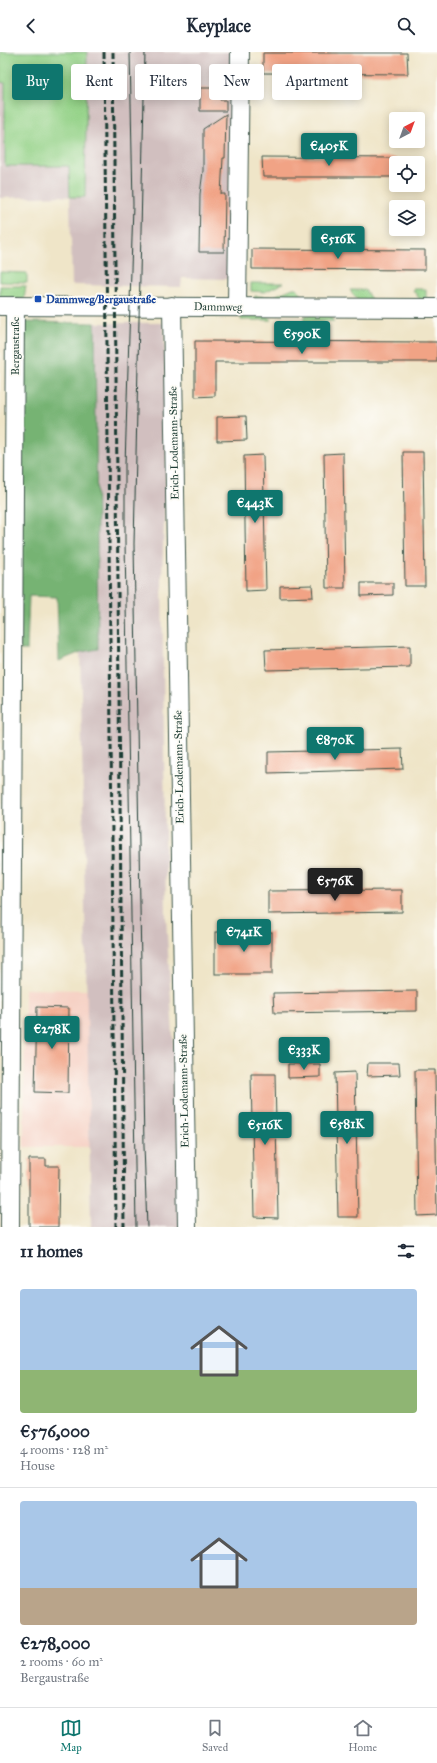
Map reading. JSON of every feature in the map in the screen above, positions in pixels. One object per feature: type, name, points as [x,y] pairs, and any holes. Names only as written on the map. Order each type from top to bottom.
[{"type":"street","points":[[237,307],[240,52]]},
{"type":"street","name":"Dammweg","points":[[8,306],[437,308]]},
{"type":"street","name":"Bergaustraße","points":[[8,306],[10,1227]]},
{"type":"street","name":"Erich-Lodemann-Straße","points":[[172,306],[187,1227]]},
{"type":"shaded area","points":[[87,52],[233,52],[233,64],[209,64],[209,100],[232,100],[228,279],[182,278],[181,287],[72,285],[70,197],[85,197],[86,100],[127,100],[127,64],[87,64]]},
{"type":"shaded area","points":[[0,83],[5,83],[5,165],[69,166],[70,197],[0,198]]},
{"type":"shaded area","points":[[74,323],[164,323],[167,441],[162,576],[166,917],[180,1156],[181,1227],[91,1227]]},
{"type":"shaded area","points":[[25,989],[87,990],[91,1147],[24,1147]]},
{"type":"green space","points":[[0,52],[87,52],[87,64],[71,64],[71,100],[86,100],[85,197],[70,197],[69,166],[5,166],[5,83],[0,82]]},
{"type":"green space","points":[[0,272],[27,273],[27,283],[0,282]]},
{"type":"green space","points":[[251,283],[283,283],[265,292],[251,291]]},
{"type":"green space","points":[[0,286],[26,286],[24,299],[0,299]]},
{"type":"green space","points":[[293,288],[297,288],[305,300],[299,301],[295,297],[285,297],[281,300],[255,300],[255,296],[272,297]]},
{"type":"green space","points":[[413,289],[426,289],[426,301],[421,301]]},
{"type":"green space","points":[[350,290],[365,290],[372,301],[358,301]]},
{"type":"green space","points":[[245,314],[267,314],[271,320],[241,320]]},
{"type":"green space","points":[[306,315],[331,315],[334,321],[303,321]]},
{"type":"green space","points":[[24,322],[95,323],[98,649],[81,652],[59,661],[57,597],[29,596],[27,650],[20,650]]},
{"type":"building","points":[[263,53],[407,53],[408,74],[362,74],[362,64],[272,64],[272,73],[264,73]]},
{"type":"building","points":[[201,88],[209,88],[209,100],[226,100],[226,111],[200,111]]},
{"type":"building","points":[[226,114],[225,158],[223,158],[221,194],[225,194],[224,252],[199,252],[200,194],[203,171],[203,129]]},
{"type":"building","points":[[262,157],[389,158],[389,177],[263,177]]},
{"type":"building","points":[[252,249],[425,250],[425,270],[252,269]]},
{"type":"building","points":[[195,341],[437,342],[437,362],[215,362],[215,396],[195,397]]},
{"type":"building","points":[[246,416],[247,440],[217,441],[217,417]]},
{"type":"building","points":[[403,452],[423,452],[425,586],[405,586]]},
{"type":"building","points":[[343,453],[345,588],[326,588],[324,454]]},
{"type":"building","points":[[263,455],[266,590],[246,591],[244,456]]},
{"type":"building","points":[[361,583],[393,583],[393,595],[361,596]]},
{"type":"building","points":[[312,585],[313,597],[280,598],[280,586]]},
{"type":"building","points":[[410,646],[410,667],[266,670],[265,650]]},
{"type":"building","points":[[402,749],[403,769],[268,773],[268,752]]},
{"type":"building","points":[[402,890],[402,912],[268,914],[268,891]]},
{"type":"building","points":[[215,932],[272,932],[272,974],[215,974]]},
{"type":"building","points":[[417,991],[417,1011],[274,1013],[273,993]]},
{"type":"building","points":[[37,1007],[69,1008],[68,1093],[35,1092]]},
{"type":"building","points":[[368,1063],[399,1063],[400,1075],[367,1076]]},
{"type":"building","points":[[288,1064],[320,1064],[320,1077],[288,1078]]},
{"type":"building","points":[[415,1070],[435,1070],[437,1215],[417,1216]]},
{"type":"building","points":[[355,1072],[358,1217],[338,1217],[335,1073]]},
{"type":"building","points":[[251,1074],[275,1074],[278,1218],[254,1217]]},
{"type":"building","points":[[29,1159],[46,1159],[46,1166],[59,1166],[58,1227],[29,1227]]},
{"type":"tram line","points":[[130,52],[133,205],[125,465],[125,541],[136,1227]]},
{"type":"tram line","points":[[145,52],[134,544],[144,1146],[147,1227]]},
{"type":"railway","points":[[104,52],[116,1227]]},
{"type":"railway","points":[[113,52],[124,1227]]},
{"type":"place","name":"Dammweg/Bergaustraße","points":[[38,299]]}]
